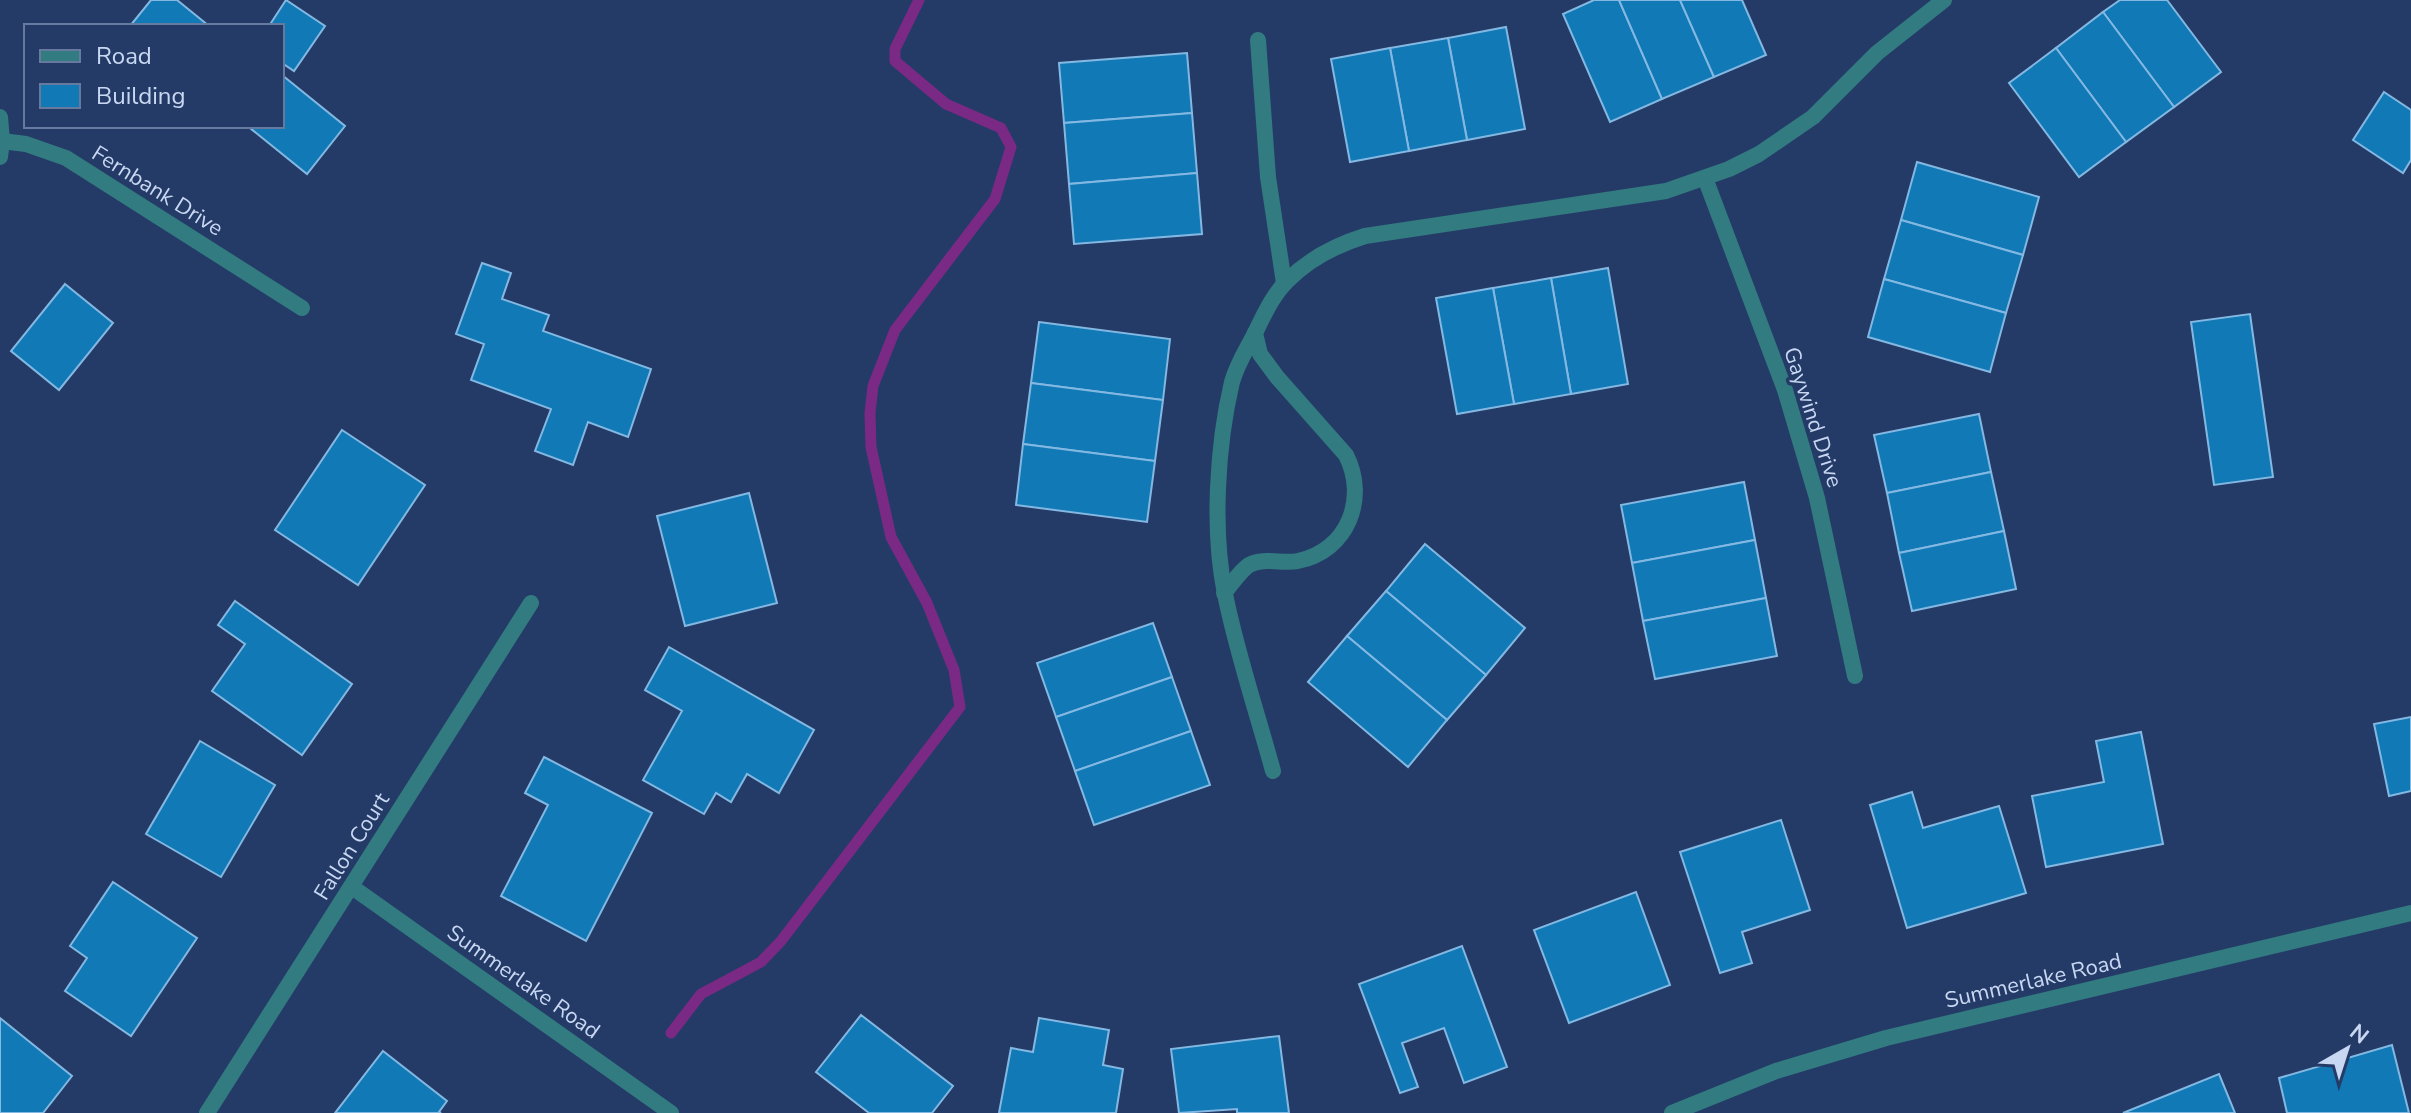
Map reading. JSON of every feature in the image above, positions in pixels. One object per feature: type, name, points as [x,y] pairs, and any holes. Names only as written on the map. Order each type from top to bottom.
[{"type":"street","points":[[1273,771],[1224,593],[1219,542],[1219,466],[1232,382],[1263,314],[1284,283],[1303,267],[1341,244],[1365,236],[1666,191],[1705,178],[1759,154],[1813,117],[1877,53],[1944,0]]},
{"type":"street","points":[[1258,40],[1268,177],[1284,283]]},
{"type":"street","name":"Fernbank Drive","points":[[0,117],[1,149],[26,144],[66,158],[302,308]]},
{"type":"street","name":"Gaywind Drive","points":[[1705,178],[1789,404],[1817,498],[1855,676]]},
{"type":"street","points":[[1224,593],[1249,565],[1264,561],[1299,561],[1327,548],[1340,537],[1349,522],[1356,485],[1346,455],[1277,377],[1260,354],[1255,333]]},
{"type":"street","name":"Fallon Court","points":[[207,1113],[531,603]]},
{"type":"street","name":"Summerlake Road","points":[[352,887],[671,1113]]},
{"type":"street","name":"Summerlake Road","points":[[1672,1113],[1776,1071],[1886,1038],[2411,913]]},
{"type":"building","points":[[151,0],[177,0],[207,24],[132,24]]},
{"type":"building","points":[[286,0],[325,26],[294,71],[284,64],[284,24],[270,24]]},
{"type":"building","points":[[1594,0],[1619,0],[1662,99],[1610,122],[1563,14]]},
{"type":"building","points":[[1619,0],[1680,0],[1714,77],[1662,99]]},
{"type":"building","points":[[1680,0],[1742,0],[1766,55],[1714,77]]},
{"type":"building","points":[[2120,0],[2167,0],[2221,72],[2174,107],[2103,12]]},
{"type":"building","points":[[2103,12],[2174,107],[2126,142],[2056,48]]},
{"type":"building","points":[[1506,27],[1525,129],[1467,140],[1448,38]]},
{"type":"building","points":[[1448,38],[1467,140],[1409,151],[1390,48]]},
{"type":"building","points":[[1390,48],[1409,151],[1350,162],[1331,59]]},
{"type":"building","points":[[2056,48],[2126,142],[2079,177],[2009,83]]},
{"type":"building","points":[[1187,53],[1192,113],[1064,123],[1059,63]]},
{"type":"building","points":[[284,77],[345,126],[307,174],[250,128],[284,128]]},
{"type":"building","points":[[2384,92],[2411,110],[2411,160],[2403,173],[2353,140]]},
{"type":"building","points":[[1192,113],[1197,173],[1069,184],[1064,123]]},
{"type":"building","points":[[1917,162],[2039,197],[2023,255],[1901,220]]},
{"type":"building","points":[[1197,173],[1202,234],[1074,244],[1069,184]]},
{"type":"building","points":[[1901,220],[2023,255],[2006,313],[1884,279]]},
{"type":"building","points":[[482,263],[511,273],[502,299],[549,315],[543,331],[651,369],[628,437],[588,422],[573,465],[535,451],[551,409],[471,380],[484,344],[456,334]]},
{"type":"building","points":[[1608,268],[1628,384],[1571,394],[1551,278]]},
{"type":"building","points":[[1551,278],[1571,394],[1514,404],[1493,288]]},
{"type":"building","points":[[1884,279],[2006,313],[1990,372],[1868,337]]},
{"type":"building","points":[[65,284],[113,323],[59,390],[11,351]]},
{"type":"building","points":[[1493,288],[1514,404],[1457,414],[1436,298]]},
{"type":"building","points":[[2250,314],[2273,477],[2214,485],[2191,322]]},
{"type":"building","points":[[1039,322],[1170,339],[1163,400],[1031,383]]},
{"type":"building","points":[[1031,383],[1163,400],[1155,461],[1023,444]]},
{"type":"building","points":[[1979,414],[1991,472],[1887,493],[1874,435]]},
{"type":"building","points":[[342,430],[425,485],[358,585],[275,530]]},
{"type":"building","points":[[1023,444],[1155,461],[1147,522],[1016,505]]},
{"type":"building","points":[[1991,472],[2004,531],[1899,553],[1887,493]]},
{"type":"building","points":[[1744,482],[1755,540],[1632,563],[1621,505]]},
{"type":"building","points":[[749,493],[777,603],[685,626],[657,516]]},
{"type":"building","points":[[2004,531],[2016,589],[1912,611],[1899,553]]},
{"type":"building","points":[[1755,540],[1766,598],[1643,621],[1632,563]]},
{"type":"building","points":[[1425,544],[1525,628],[1486,675],[1386,591]]},
{"type":"building","points":[[1386,591],[1486,675],[1447,720],[1347,636]]},
{"type":"building","points":[[1766,598],[1777,656],[1655,679],[1643,621]]},
{"type":"building","points":[[235,601],[352,684],[302,755],[212,691],[245,644],[218,625]]},
{"type":"building","points":[[1153,623],[1172,677],[1056,717],[1037,663]]},
{"type":"building","points":[[1347,636],[1447,720],[1408,767],[1308,682]]},
{"type":"building","points":[[669,647],[814,730],[779,793],[747,774],[731,802],[716,793],[704,814],[643,780],[682,711],[645,690]]},
{"type":"building","points":[[1172,677],[1191,731],[1075,771],[1056,717]]},
{"type":"building","points":[[2411,717],[2411,791],[2389,796],[2374,724]]},
{"type":"building","points":[[1191,731],[1210,785],[1094,825],[1075,771]]},
{"type":"building","points":[[2141,732],[2163,844],[2046,867],[2032,796],[2104,782],[2096,741]]},
{"type":"building","points":[[200,741],[275,785],[221,877],[146,834]]},
{"type":"building","points":[[544,757],[652,813],[586,941],[501,896],[548,805],[525,793]]},
{"type":"building","points":[[1912,792],[1923,828],[1999,806],[2026,893],[1907,928],[1870,805]]},
{"type":"building","points":[[1781,820],[1810,910],[1742,932],[1752,963],[1720,973],[1680,852]]},
{"type":"building","points":[[113,882],[197,938],[131,1036],[65,991],[87,958],[70,946]]},
{"type":"building","points":[[1636,892],[1670,985],[1569,1023],[1534,930]]},
{"type":"building","points":[[1462,946],[1507,1067],[1464,1083],[1444,1028],[1402,1043],[1418,1087],[1400,1093],[1359,984]]},
{"type":"building","points":[[861,1015],[953,1086],[932,1113],[869,1113],[816,1072]]},
{"type":"building","points":[[0,1018],[72,1076],[43,1113],[0,1113]]},
{"type":"building","points":[[1039,1018],[1109,1030],[1103,1065],[1123,1069],[1116,1113],[999,1113],[1011,1048],[1033,1052]]},
{"type":"building","points":[[1279,1036],[1289,1113],[1237,1113],[1237,1109],[1179,1113],[1171,1049]]},
{"type":"building","points":[[2392,1045],[2409,1113],[2287,1113],[2279,1078]]},
{"type":"building","points":[[383,1051],[447,1101],[441,1113],[335,1113]]},
{"type":"building","points":[[2219,1074],[2235,1113],[2123,1113]]},
{"type":"waterway","points":[[671,1033],[701,994],[761,962],[781,941],[960,707],[954,670],[927,603],[891,537],[871,447],[870,413],[873,386],[895,330],[995,199],[1011,147],[1001,128],[946,104],[895,61],[895,49],[919,0]]}]
